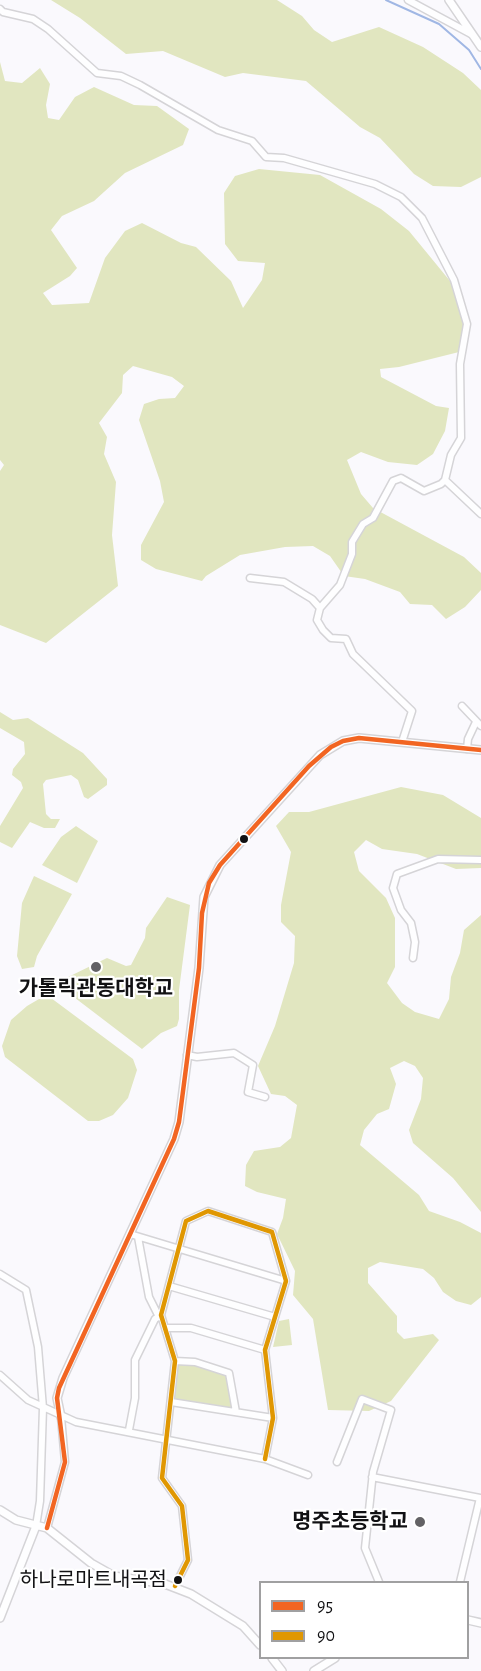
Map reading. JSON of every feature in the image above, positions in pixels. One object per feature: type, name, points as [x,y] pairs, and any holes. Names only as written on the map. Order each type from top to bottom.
[{"type":"street","points":[[408,0],[474,36]]},
{"type":"street","points":[[449,0],[481,47]]},
{"type":"street","points":[[0,9],[3,12],[33,19],[97,73],[121,76],[140,85],[218,130],[252,141],[266,157],[284,158],[375,184],[401,197],[422,218],[454,280],[467,324],[460,364],[461,438],[451,455],[445,480],[441,484],[423,491],[401,478],[393,481],[373,519],[363,524],[352,542],[352,554],[340,585],[320,608],[317,620],[331,638],[346,639],[353,654],[412,711],[402,742]]},
{"type":"street","points":[[445,480],[481,514]]},
{"type":"street","points":[[250,578],[284,582],[312,599],[320,608]]},
{"type":"street","points":[[462,706],[479,724],[468,739],[467,749]]},
{"type":"street","points":[[47,1528],[64,1462],[61,1416],[57,1398],[59,1388],[134,1236],[179,1122],[199,968],[204,897],[219,865],[276,806],[309,766],[331,747],[343,741],[359,738],[481,750]]},
{"type":"street","points":[[413,958],[415,942],[411,923],[401,910],[393,888],[398,874],[438,859],[481,860]]},
{"type":"street","points":[[187,1055],[197,1057],[234,1053],[253,1065],[248,1092],[265,1097]]},
{"type":"street","points":[[129,1430],[135,1398],[135,1360],[142,1341],[160,1316],[186,1221],[208,1211],[272,1232],[285,1281],[266,1350],[273,1418],[265,1459]]},
{"type":"street","points":[[134,1236],[285,1281]]},
{"type":"street","points":[[134,1236],[150,1297],[165,1328],[176,1361],[162,1478],[182,1506],[188,1560],[175,1586]]},
{"type":"street","points":[[0,1274],[26,1290],[37,1338],[43,1408],[40,1501],[36,1526],[0,1618]]},
{"type":"street","points":[[170,1286],[275,1317]]},
{"type":"street","points":[[165,1328],[191,1328],[266,1350]]},
{"type":"street","points":[[176,1361],[195,1362],[229,1373],[236,1412]]},
{"type":"street","points":[[0,1375],[28,1400],[76,1422],[129,1430],[167,1442],[265,1459],[308,1475]]},
{"type":"street","points":[[337,1462],[362,1399],[391,1410],[372,1477],[365,1548],[379,1581]]},
{"type":"street","points":[[171,1402],[273,1418]]},
{"type":"street","points":[[372,1477],[480,1498],[460,1581]]},
{"type":"street","points":[[0,1510],[16,1520],[47,1528],[91,1563],[114,1576],[175,1586],[243,1626],[259,1643]]},
{"type":"street","points":[[273,1659],[282,1671]]},
{"type":"street","points":[[314,1671],[333,1659]]},
{"type":"green space","points":[[51,0],[277,0],[302,16],[314,30],[332,42],[379,27],[423,47],[463,73],[481,90],[481,177],[461,187],[433,186],[414,174],[380,138],[360,127],[306,81],[243,73],[225,77],[163,51],[126,54],[80,18]]},
{"type":"green space","points":[[0,62],[5,81],[22,83],[40,68],[50,84],[46,105],[48,118],[59,120],[75,97],[94,87],[134,105],[157,106],[189,129],[183,145],[125,173],[94,201],[62,216],[51,230],[77,268],[70,276],[43,293],[52,305],[89,303],[105,258],[125,231],[142,223],[181,243],[196,247],[231,281],[243,308],[262,280],[265,263],[238,261],[225,244],[224,193],[235,176],[259,169],[320,175],[381,209],[409,231],[450,281],[460,304],[464,332],[459,352],[399,367],[380,369],[381,377],[436,406],[449,408],[445,431],[433,454],[417,465],[388,462],[361,452],[347,460],[361,494],[373,508],[464,557],[481,573],[481,590],[465,607],[446,619],[432,605],[410,604],[400,592],[365,579],[344,576],[330,556],[313,546],[285,547],[240,555],[206,576],[202,581],[156,569],[141,560],[141,545],[164,502],[160,481],[139,420],[144,404],[159,399],[175,398],[184,386],[172,377],[133,366],[123,375],[122,393],[99,423],[107,437],[104,454],[116,482],[112,535],[118,586],[46,643],[0,625],[0,471],[4,465],[0,460]]},
{"type":"green space","points":[[0,712],[13,720],[28,718],[83,753],[107,779],[107,785],[88,799],[84,797],[78,780],[71,775],[46,780],[43,784],[46,814],[51,819],[60,819],[55,828],[44,828],[30,822],[12,848],[0,842],[0,826],[23,788],[21,782],[12,775],[13,769],[25,754],[24,742],[0,728]]},
{"type":"green space","points":[[401,787],[443,795],[481,818],[481,868],[456,869],[417,854],[382,849],[366,840],[354,852],[359,871],[386,898],[395,918],[395,967],[387,983],[402,1003],[415,1012],[439,1019],[449,999],[451,977],[460,953],[464,930],[481,915],[481,1212],[453,1178],[413,1143],[409,1130],[421,1099],[423,1078],[415,1066],[404,1061],[390,1068],[396,1084],[389,1109],[377,1114],[364,1130],[360,1145],[419,1195],[429,1211],[460,1222],[481,1233],[481,1297],[471,1305],[456,1301],[443,1292],[434,1278],[423,1269],[380,1262],[368,1268],[368,1283],[397,1316],[397,1332],[404,1339],[433,1334],[439,1340],[391,1401],[369,1411],[328,1410],[313,1319],[293,1295],[295,1271],[277,1234],[283,1218],[286,1199],[257,1192],[245,1186],[246,1165],[254,1151],[280,1147],[291,1138],[297,1105],[285,1096],[271,1094],[258,1066],[275,1026],[294,963],[295,936],[281,922],[281,905],[291,852],[276,826],[289,812],[309,812]]},
{"type":"green space","points":[[76,826],[98,841],[77,883],[42,865],[61,837]]},
{"type":"green space","points":[[34,876],[72,894],[37,956],[34,967],[22,969],[17,956],[22,903]]},
{"type":"green space","points":[[167,897],[190,905],[179,990],[179,1019],[177,1026],[161,1033],[142,1049],[62,988],[64,979],[107,958],[126,966],[131,965],[145,938],[146,928]]},
{"type":"green space","points":[[51,998],[133,1059],[137,1070],[128,1098],[113,1115],[99,1121],[88,1121],[5,1057],[2,1046],[11,1020],[39,999]]},
{"type":"green space","points":[[289,1319],[292,1345],[273,1347],[279,1321]]},
{"type":"green space","points":[[175,1361],[195,1362],[229,1373],[236,1412],[171,1402]]},
{"type":"waterway","points":[[386,0],[439,24],[469,50],[481,69]]},
{"type":"transit line","name":"95","points":[[47,1528],[65,1462],[57,1398],[59,1388],[174,1139],[179,1122],[199,968],[202,913],[209,883],[220,865],[309,766],[331,747],[343,741],[359,738],[481,750]]},
{"type":"transit line","name":"90","points":[[175,1586],[188,1560],[182,1506],[162,1478],[175,1361],[161,1315],[186,1221],[208,1211],[272,1232],[286,1281],[265,1350],[273,1418],[265,1459]]},
{"type":"place","name":"가톨릭관동대학교","points":[[96,967]]},
{"type":"place","name":"명주초등학교","points":[[420,1522]]},
{"type":"place","name":"하나로마트내곡점","points":[[178,1580]]}]
